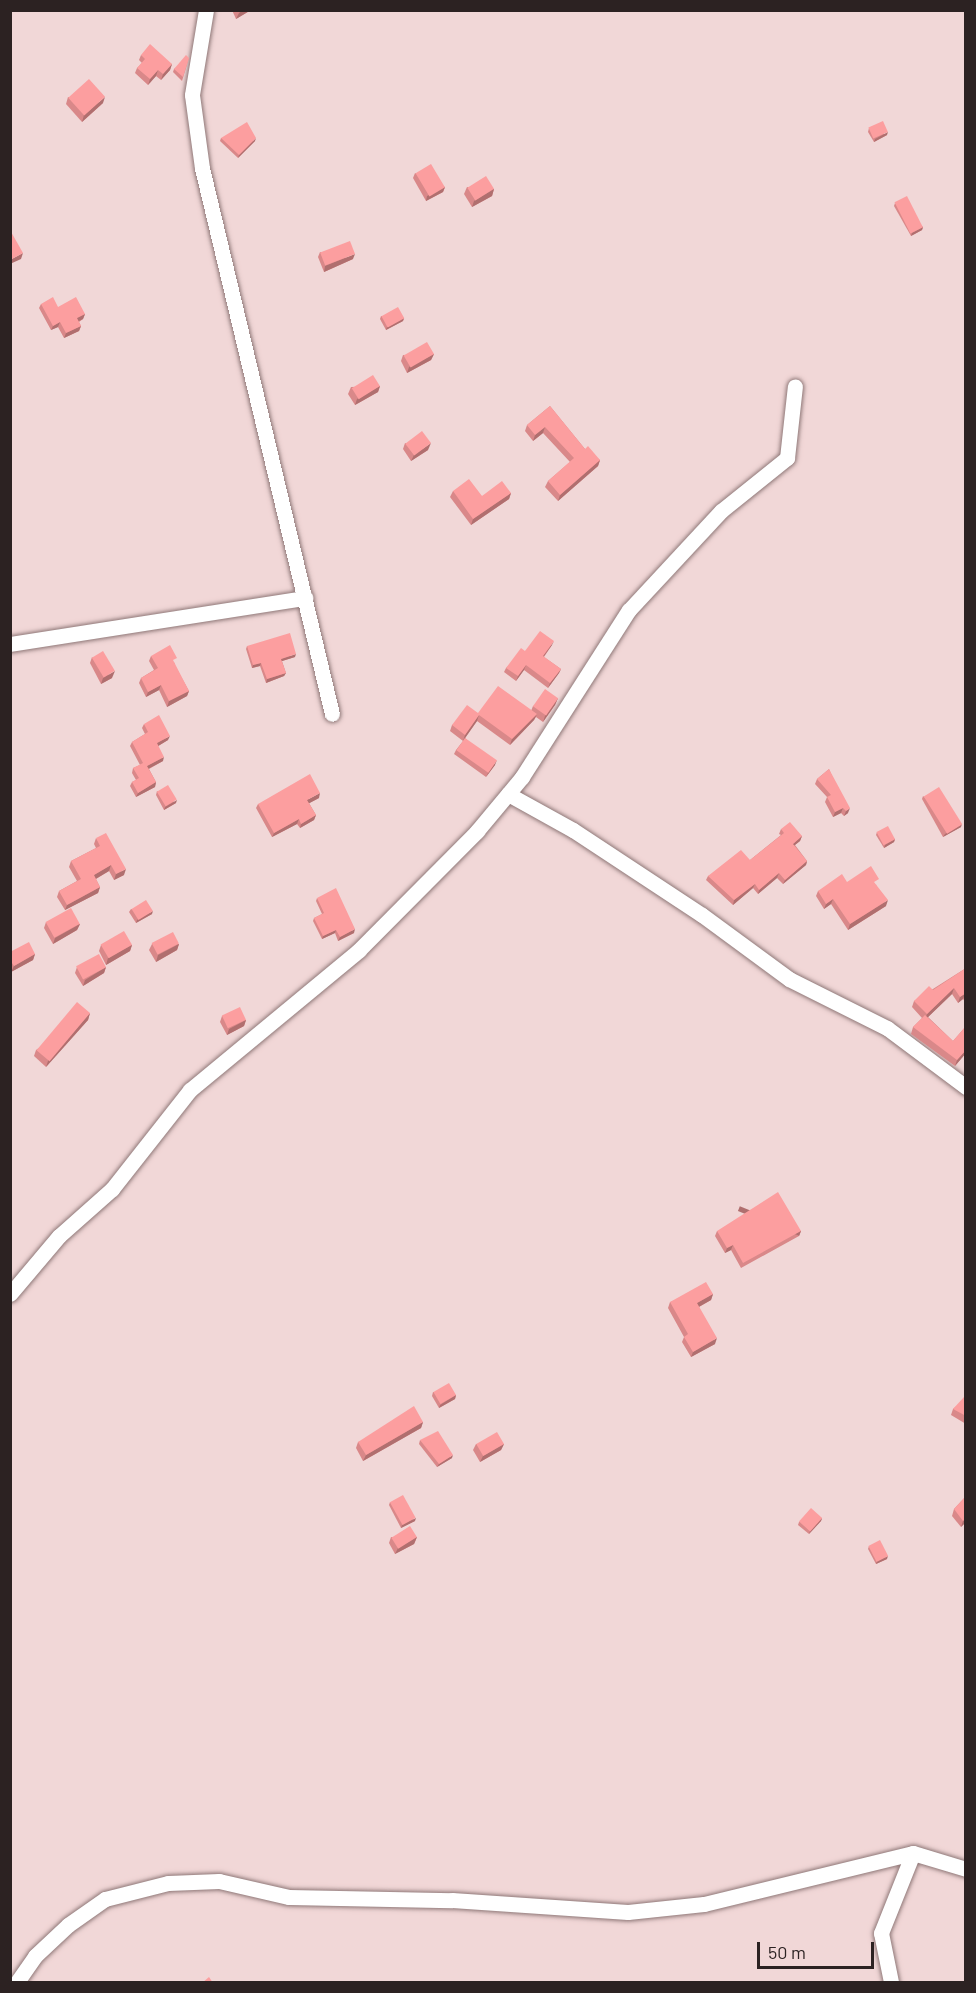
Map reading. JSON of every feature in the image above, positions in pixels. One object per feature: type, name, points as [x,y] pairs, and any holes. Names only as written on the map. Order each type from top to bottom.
[{"type":"street","points":[[206,10],[192,95],[202,168],[332,714]]},
{"type":"street","points":[[10,1294],[59,1236],[112,1189],[190,1090],[359,950],[508,794],[629,610],[722,511],[787,458],[795,386]]},
{"type":"street","points":[[10,644],[305,597]]},
{"type":"street","points":[[508,794],[573,830],[702,915],[789,979],[887,1028],[966,1087]]},
{"type":"street","points":[[17,1983],[35,1956],[68,1925],[105,1899],[168,1882],[219,1881],[289,1897],[452,1900],[628,1912],[704,1904],[913,1853],[966,1869]]},
{"type":"street","points":[[891,1983],[881,1933],[913,1853]]},
{"type":"building","points":[[150,44],[172,64],[163,74],[158,70],[150,79],[137,68],[145,59],[141,55]]},
{"type":"building","points":[[186,55],[189,58],[183,77],[174,69]]},
{"type":"building","points":[[89,79],[105,97],[84,116],[68,98]]},
{"type":"building","points":[[883,121],[888,132],[873,138],[868,128]]},
{"type":"building","points":[[247,122],[256,138],[239,155],[221,138]]},
{"type":"building","points":[[431,164],[445,187],[429,196],[416,173]]},
{"type":"building","points":[[486,176],[494,189],[475,200],[467,188]]},
{"type":"building","points":[[907,196],[923,227],[910,234],[895,202]]},
{"type":"building","points":[[10,230],[23,253],[10,260]]},
{"type":"building","points":[[350,241],[355,254],[325,266],[320,252]]},
{"type":"building","points":[[53,297],[58,307],[76,297],[85,314],[77,318],[81,326],[66,333],[60,322],[53,326],[41,304]]},
{"type":"building","points":[[398,307],[404,318],[388,328],[381,316]]},
{"type":"building","points":[[427,342],[434,354],[411,368],[404,356]]},
{"type":"building","points":[[373,375],[380,386],[359,399],[352,388]]},
{"type":"building","points":[[550,406],[585,449],[588,446],[600,460],[560,495],[548,481],[574,458],[545,427],[535,435],[527,425]]},
{"type":"building","points":[[422,431],[431,443],[414,456],[405,444]]},
{"type":"building","points":[[469,479],[482,496],[502,481],[511,493],[473,519],[453,491]]},
{"type":"building","points":[[540,631],[554,641],[543,656],[561,669],[550,683],[526,665],[518,676],[506,668],[521,648],[525,651]]},
{"type":"building","points":[[290,633],[296,654],[281,659],[286,673],[267,679],[261,663],[253,665],[247,646]]},
{"type":"building","points":[[170,645],[177,658],[173,660],[189,691],[169,701],[161,685],[148,692],[141,678],[158,668],[151,656]]},
{"type":"building","points":[[103,651],[115,671],[104,677],[92,658]]},
{"type":"building","points":[[498,686],[537,714],[512,739],[479,715],[465,735],[452,725],[467,705],[478,713]]},
{"type":"building","points":[[545,689],[558,698],[546,715],[533,706]]},
{"type":"building","points":[[159,715],[170,736],[157,743],[164,757],[147,766],[156,782],[138,793],[132,782],[139,778],[133,768],[143,763],[132,742],[148,732],[144,724]]},
{"type":"building","points":[[465,738],[497,760],[488,773],[456,750]]},
{"type":"building","points":[[829,769],[850,808],[846,811],[843,808],[835,812],[827,797],[831,795],[817,779]]},
{"type":"building","points":[[310,774],[320,793],[307,800],[316,815],[301,824],[299,819],[274,833],[258,804]]},
{"type":"building","points":[[168,785],[177,800],[166,806],[157,792]]},
{"type":"building","points":[[939,787],[962,824],[947,834],[924,797]]},
{"type":"building","points":[[790,822],[802,836],[793,844],[807,861],[785,880],[779,873],[759,890],[755,884],[734,900],[708,876],[741,850],[750,860],[784,833],[781,829]]},
{"type":"building","points":[[888,826],[895,839],[884,845],[877,832]]},
{"type":"building","points":[[106,833],[126,869],[116,874],[111,865],[94,875],[100,887],[67,905],[59,891],[81,879],[71,861],[100,846],[96,838]]},
{"type":"building","points":[[871,866],[879,879],[874,882],[888,900],[850,924],[833,899],[826,904],[818,891],[842,874],[847,882]]},
{"type":"building","points":[[336,888],[355,929],[340,937],[336,930],[323,936],[314,918],[324,913],[317,898]]},
{"type":"building","points":[[146,900],[153,911],[138,920],[132,909]]},
{"type":"building","points":[[71,908],[80,924],[54,938],[46,922]]},
{"type":"building","points":[[124,931],[132,945],[109,958],[101,944]]},
{"type":"building","points":[[173,932],[179,944],[158,954],[152,943]]},
{"type":"building","points":[[29,942],[35,954],[14,966],[10,960],[10,952]]},
{"type":"building","points":[[99,954],[106,967],[83,979],[76,966]]},
{"type":"building","points":[[966,968],[966,993],[960,997],[954,988],[927,1014],[914,1001],[929,986],[933,990]]},
{"type":"building","points":[[77,1002],[90,1013],[50,1061],[37,1050]]},
{"type":"building","points":[[240,1007],[246,1020],[228,1028],[222,1015]]},
{"type":"building","points":[[925,1015],[953,1041],[966,1026],[966,1050],[957,1060],[913,1027]]},
{"type":"building","points":[[778,1192],[801,1231],[743,1263],[733,1245],[727,1248],[717,1231]]},
{"type":"building","points":[[706,1282],[713,1294],[697,1303],[717,1338],[693,1352],[684,1337],[688,1334],[670,1302]]},
{"type":"building","points":[[449,1383],[456,1395],[440,1404],[433,1392]]},
{"type":"building","points":[[964,1397],[966,1398],[966,1416],[953,1409]]},
{"type":"building","points":[[414,1406],[423,1422],[366,1455],[358,1442]]},
{"type":"building","points":[[438,1431],[453,1455],[439,1464],[420,1440]]},
{"type":"building","points":[[497,1432],[504,1444],[483,1456],[476,1444]]},
{"type":"building","points":[[403,1495],[416,1518],[402,1525],[390,1502]]},
{"type":"building","points":[[966,1496],[966,1518],[963,1521],[954,1509]]},
{"type":"building","points":[[811,1508],[822,1518],[810,1531],[799,1521]]},
{"type":"building","points":[[410,1526],[417,1537],[398,1549],[391,1538]]},
{"type":"building","points":[[880,1540],[888,1556],[877,1562],[868,1546]]},
{"type":"building","points":[[209,1977],[213,1983],[202,1983]]}]
